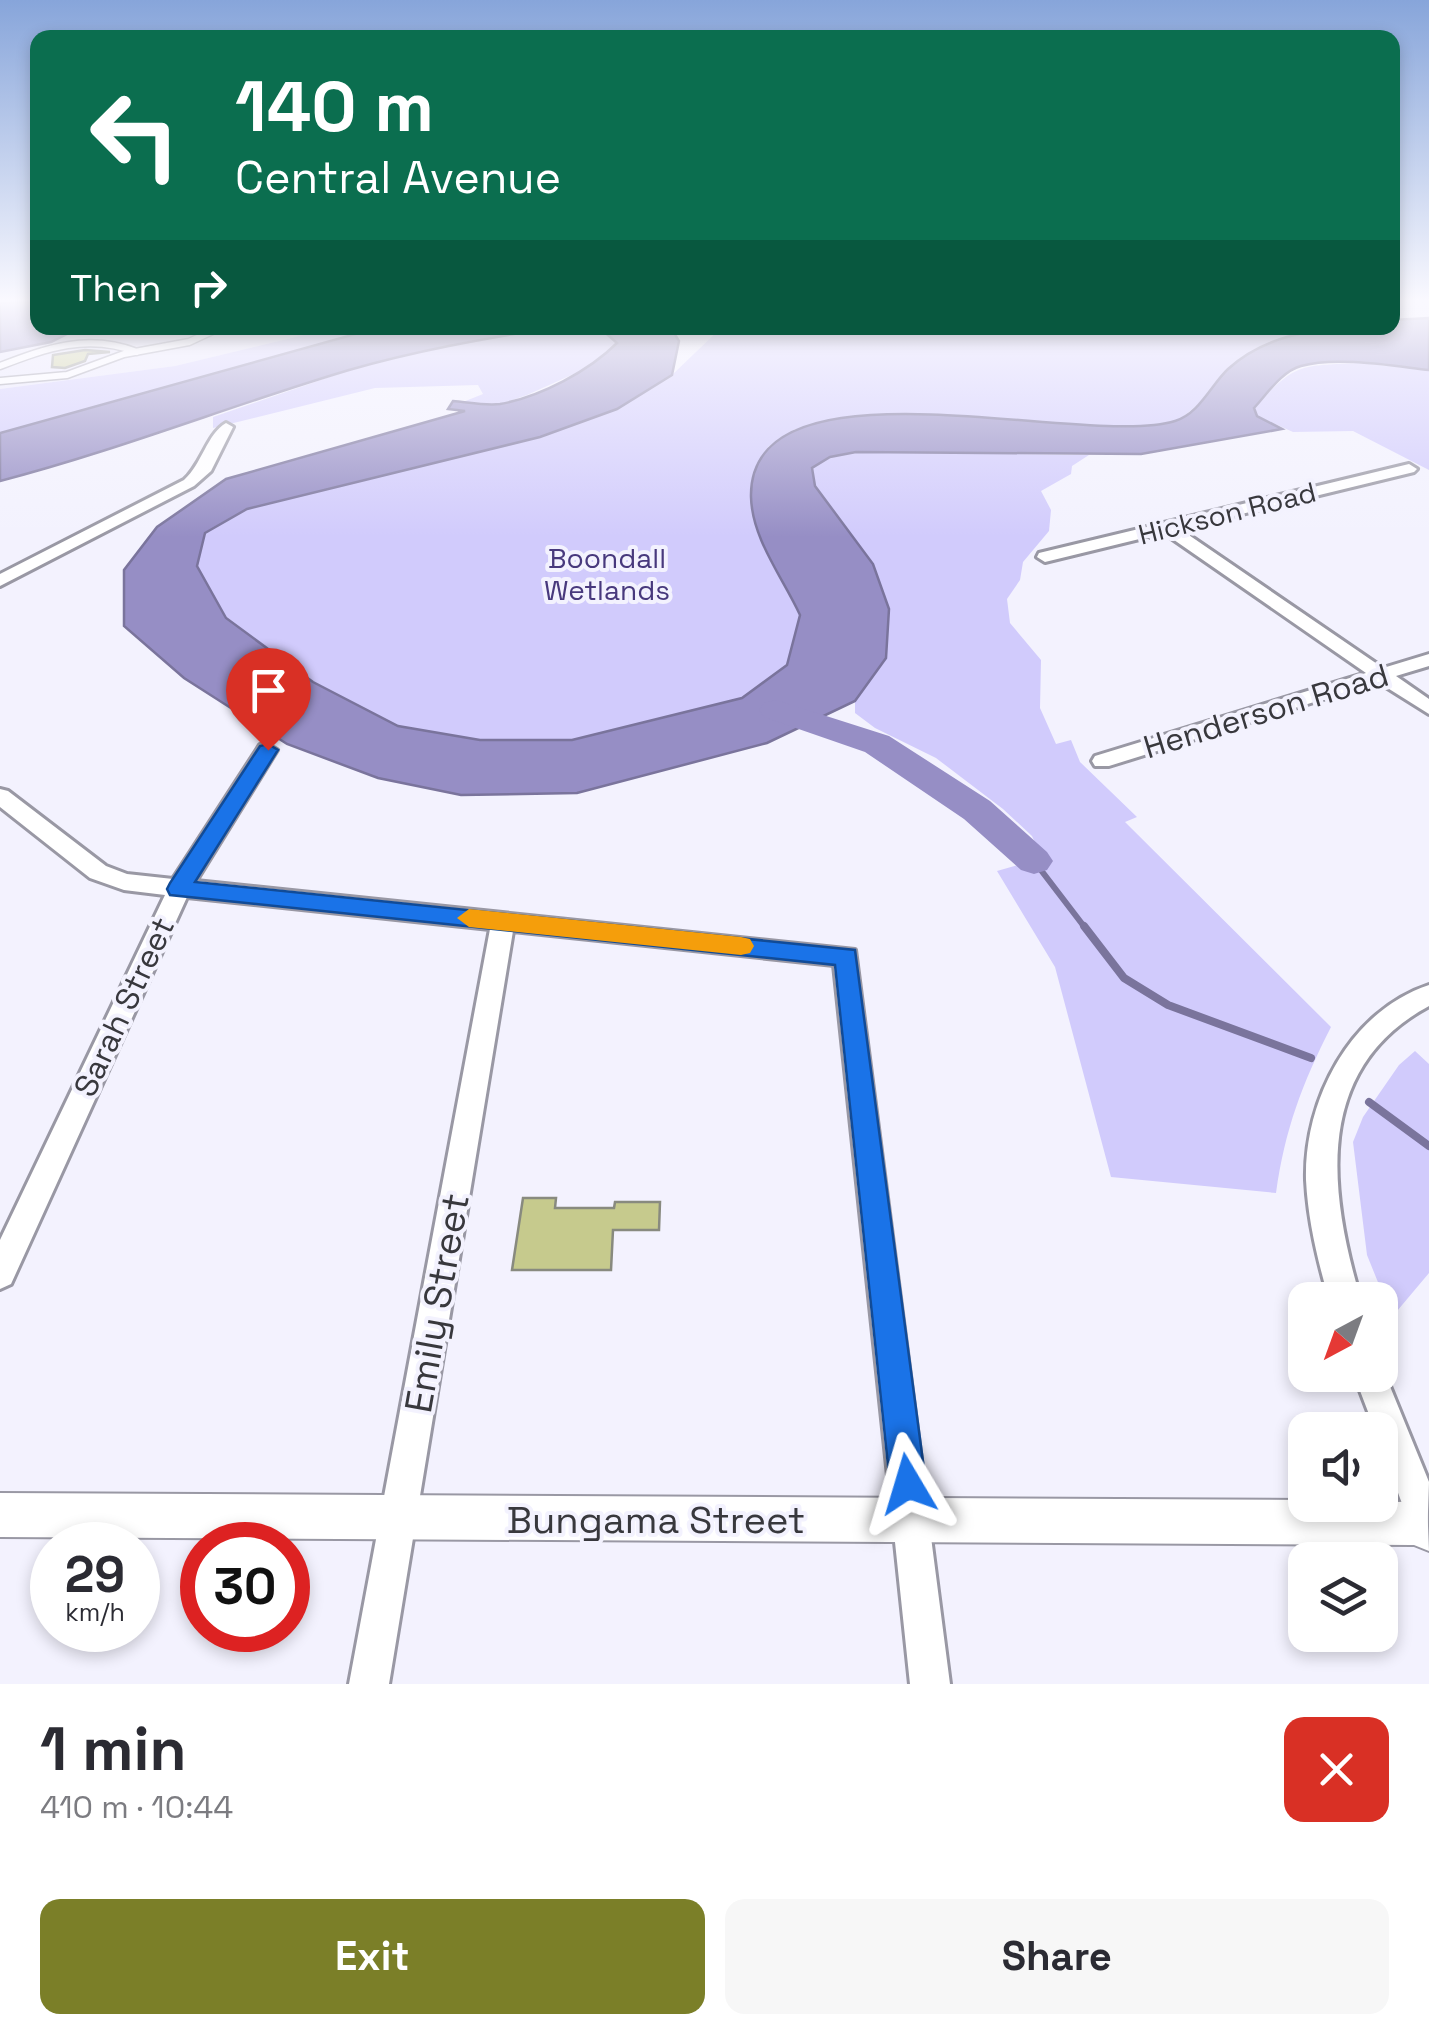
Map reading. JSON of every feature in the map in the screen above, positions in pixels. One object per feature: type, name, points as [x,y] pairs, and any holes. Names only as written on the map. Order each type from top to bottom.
[{"type":"street","points":[[0,581],[189,483],[203,470],[226,427]]},
{"type":"street","name":"Hickson Road","points":[[1045,557],[1408,469]]},
{"type":"street","points":[[1167,528],[1429,708]]},
{"type":"street","name":"Henderson Road","points":[[1102,761],[1429,660]]},
{"type":"street","name":"Sarah Street","points":[[0,1274],[178,889],[268,750]]},
{"type":"street","points":[[0,796],[98,872],[124,882],[846,957],[930,1684]]},
{"type":"street","name":"Emily Street","points":[[369,1684],[504,922]]},
{"type":"street","points":[[1339,1282],[1323,1218],[1319,1163],[1322,1130],[1339,1084],[1367,1040],[1385,1021],[1429,995]]},
{"type":"street","points":[[1377,1392],[1428,1526]]},
{"type":"street","name":"Bungama Street","points":[[0,1515],[1428,1526]]},
{"type":"shaded area","points":[[0,380],[72,380],[0,389]]},
{"type":"shaded area","points":[[192,380],[319,380],[0,481],[0,433]]},
{"type":"shaded area","points":[[565,380],[665,380],[617,409],[540,437],[247,509],[205,533],[197,566],[226,618],[313,682],[398,726],[480,740],[572,740],[742,698],[787,665],[800,615],[762,543],[751,497],[765,453],[804,427],[861,416],[929,414],[1131,426],[1175,421],[1198,406],[1219,380],[1280,380],[1254,408],[1257,416],[1282,429],[1141,454],[856,452],[830,457],[812,468],[815,486],[873,564],[889,609],[886,658],[855,701],[767,743],[577,793],[461,795],[378,778],[287,744],[184,678],[124,626],[124,570],[157,527],[226,479],[465,411],[448,409],[453,401],[500,404]]},
{"type":"green space","points":[[72,380],[192,380],[0,433],[0,389]]},
{"type":"green space","points":[[322,380],[561,380],[498,405],[463,402],[483,394],[478,385],[375,388],[213,428],[213,417]]},
{"type":"green space","name":"Boondall Wetlands","points":[[665,380],[1219,380],[1178,421],[1117,429],[795,429],[768,447],[756,466],[757,532],[800,615],[787,665],[742,698],[572,740],[480,740],[398,726],[313,682],[226,618],[197,566],[205,533],[247,509],[540,437],[617,409]]},
{"type":"green space","points":[[1429,380],[1429,470],[1353,431],[1293,432],[1257,416],[1254,408],[1280,382]]},
{"type":"green space","points":[[856,452],[1089,455],[1072,466],[1071,474],[1041,491],[1051,510],[1049,531],[1023,562],[1020,580],[1007,599],[1010,623],[1041,660],[1040,708],[1056,744],[1071,740],[1080,762],[1137,817],[1125,822],[1331,1027],[1296,1107],[1276,1193],[1111,1177],[1055,967],[997,871],[1042,858],[1032,836],[936,758],[875,728],[855,713],[855,701],[886,658],[815,486],[812,468],[830,457]]},
{"type":"green space","points":[[1415,1051],[1429,1064],[1429,1273],[1398,1310],[1398,1282],[1378,1282],[1367,1255],[1353,1142],[1363,1117],[1399,1065]]},
{"type":"building","points":[[523,1198],[556,1198],[555,1208],[614,1208],[615,1202],[660,1202],[659,1230],[613,1230],[611,1270],[512,1270]]},
{"type":"waterway","points":[[776,710],[877,744],[977,810],[1034,861]]},
{"type":"waterway","points":[[1034,861],[1086,929]]},
{"type":"waterway","points":[[1084,926],[1124,978],[1168,1005],[1311,1058]]},
{"type":"waterway","points":[[1369,1102],[1429,1146]]},
{"type":"slow traffic","points":[[469,918],[741,946]]},
{"type":"route","points":[[268,750],[178,889],[846,957],[908,1484]]}]
